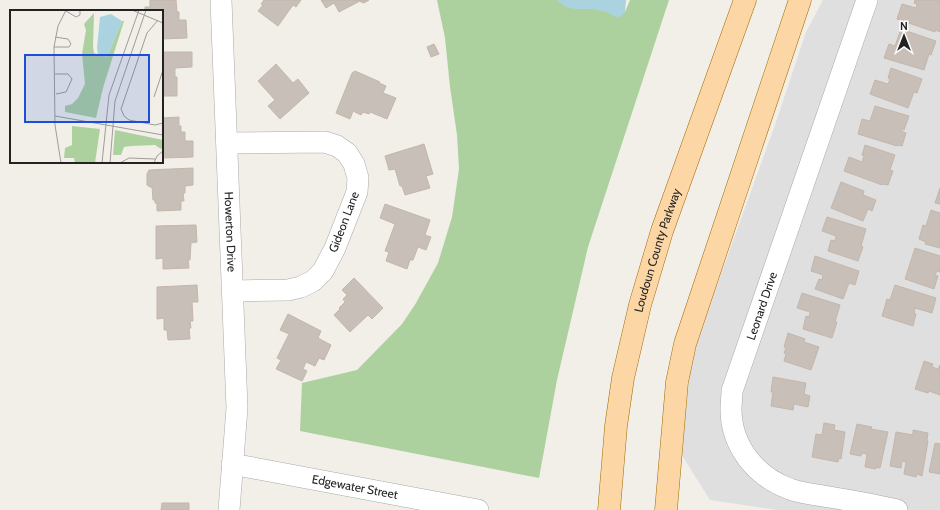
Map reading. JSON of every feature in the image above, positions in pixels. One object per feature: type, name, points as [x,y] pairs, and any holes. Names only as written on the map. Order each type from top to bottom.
[{"type":"main road","name":"Loudoun County Parkway","points":[[609,510],[616,426],[623,378],[640,305],[662,231],[745,0]]},
{"type":"main road","points":[[666,510],[677,382],[685,344],[800,0]]},
{"type":"street","name":"Howerton Drive","points":[[221,0],[237,408],[229,510]]},
{"type":"street","name":"Leonard Drive","points":[[867,0],[732,391],[730,409],[732,427],[739,445],[748,461],[761,474],[774,482],[791,490],[897,510]]},
{"type":"street","name":"Gideon Lane","points":[[227,144],[325,142],[337,146],[347,153],[354,164],[358,178],[357,192],[335,248],[323,271],[313,281],[300,287],[288,290],[233,292]]},
{"type":"street","name":"Edgewater Street","points":[[232,464],[478,510]]},
{"type":"shaded area","points":[[823,0],[940,0],[940,510],[777,510],[710,500],[681,454],[691,363],[806,32]]},
{"type":"green space","points":[[437,0],[562,0],[625,12],[630,0],[669,0],[588,247],[557,380],[539,478],[300,431],[302,383],[357,370],[402,324],[416,303],[438,263],[452,217],[459,169],[457,135],[445,38]]},
{"type":"water","points":[[557,0],[626,0],[625,12],[619,18],[606,12],[592,9],[576,9],[566,7]]},
{"type":"building","points":[[150,0],[176,0],[179,20],[186,20],[187,38],[163,39],[163,10],[145,10],[145,7],[150,7]]},
{"type":"building","points":[[264,0],[301,0],[296,7],[293,5],[278,26],[258,11],[263,5],[261,4]]},
{"type":"building","points":[[321,0],[369,0],[364,3],[360,1],[339,12],[334,3],[326,8]]},
{"type":"building","points":[[915,0],[940,0],[940,32],[935,30],[935,32],[897,19],[902,4],[916,8],[917,4],[914,3]]},
{"type":"building","points":[[901,29],[936,41],[931,55],[929,54],[924,70],[884,58],[889,44],[895,46]]},
{"type":"building","points":[[434,44],[439,54],[431,57],[427,47]]},
{"type":"building","points":[[163,52],[192,52],[192,67],[175,68],[175,77],[177,77],[177,96],[163,96]]},
{"type":"building","points":[[276,64],[293,83],[298,79],[309,93],[280,119],[268,106],[275,100],[258,81]]},
{"type":"building","points":[[891,68],[922,79],[917,93],[914,92],[908,108],[870,94],[875,80],[888,84]]},
{"type":"building","points":[[355,71],[380,82],[379,83],[386,86],[383,93],[396,98],[387,119],[370,112],[369,114],[363,112],[361,115],[353,111],[350,119],[336,113],[352,73]]},
{"type":"building","points":[[875,106],[909,116],[904,130],[902,129],[901,131],[906,133],[902,146],[897,146],[858,134],[862,119],[870,121]]},
{"type":"building","points":[[179,117],[181,132],[185,132],[185,141],[193,141],[193,157],[163,158],[163,118]]},
{"type":"building","points":[[424,144],[433,174],[426,176],[430,188],[405,195],[402,186],[400,186],[395,169],[389,170],[385,156]]},
{"type":"building","points":[[865,145],[895,155],[890,170],[893,171],[888,185],[882,185],[844,171],[849,157],[862,162],[864,156],[862,155]]},
{"type":"building","points":[[193,168],[193,185],[185,186],[185,193],[183,193],[184,201],[181,201],[181,210],[157,211],[157,203],[153,200],[152,187],[147,185],[147,174],[149,170]]},
{"type":"building","points":[[841,182],[864,191],[863,195],[876,200],[872,211],[868,209],[863,221],[831,208]]},
{"type":"building","points":[[940,188],[940,204],[935,203]]},
{"type":"building","points":[[385,204],[430,220],[425,235],[431,237],[426,250],[418,247],[413,260],[410,260],[407,269],[386,261],[389,252],[385,251],[395,224],[380,218]]},
{"type":"building","points":[[931,210],[940,213],[940,248],[925,244],[926,242],[919,239],[923,225],[926,226]]},
{"type":"building","points":[[827,217],[866,229],[861,246],[863,247],[858,261],[828,251],[831,240],[835,241],[836,236],[822,231]]},
{"type":"building","points":[[196,225],[197,242],[191,243],[190,260],[188,260],[189,268],[163,269],[163,258],[156,259],[156,226]]},
{"type":"building","points":[[915,248],[940,256],[940,272],[937,271],[935,275],[938,276],[934,289],[905,279]]},
{"type":"building","points":[[815,256],[859,271],[855,285],[849,283],[843,299],[815,289],[819,279],[822,280],[823,275],[811,271]]},
{"type":"building","points":[[354,278],[383,308],[372,319],[368,315],[350,332],[334,315],[345,302],[343,299],[347,295],[342,290]]},
{"type":"building","points":[[197,285],[198,302],[192,302],[193,321],[190,321],[190,339],[168,340],[167,330],[164,330],[164,318],[157,319],[157,287]]},
{"type":"building","points":[[895,285],[936,298],[932,313],[915,308],[914,313],[916,314],[913,326],[882,316],[887,299],[890,300]]},
{"type":"building","points":[[802,293],[840,305],[832,338],[803,329],[806,316],[809,317],[810,312],[797,308]]},
{"type":"building","points":[[288,314],[321,331],[318,338],[331,345],[324,360],[319,358],[315,366],[306,362],[303,369],[307,371],[302,381],[276,369],[281,360],[277,358],[289,334],[280,330]]},
{"type":"building","points":[[788,333],[805,339],[804,342],[819,347],[811,370],[784,361],[786,354],[784,353],[786,348],[784,347]]},
{"type":"building","points":[[924,361],[933,364],[932,367],[938,369],[940,365],[940,395],[929,391],[928,393],[915,389]]},
{"type":"building","points":[[773,377],[806,383],[804,394],[810,396],[808,407],[794,404],[793,410],[771,406]]},
{"type":"building","points":[[824,423],[835,425],[834,430],[845,432],[841,459],[839,458],[838,462],[812,457],[816,434],[822,435]]},
{"type":"building","points":[[857,424],[872,427],[871,429],[888,432],[880,468],[876,467],[876,469],[865,467],[867,454],[862,453],[861,456],[850,454]]},
{"type":"building","points":[[913,430],[928,433],[922,476],[917,474],[916,477],[904,474],[906,462],[902,461],[901,468],[890,466],[896,432],[913,435]]},
{"type":"building","points":[[935,443],[940,444],[940,474],[929,472]]},
{"type":"building","points":[[162,503],[189,503],[189,510],[161,510]]}]
